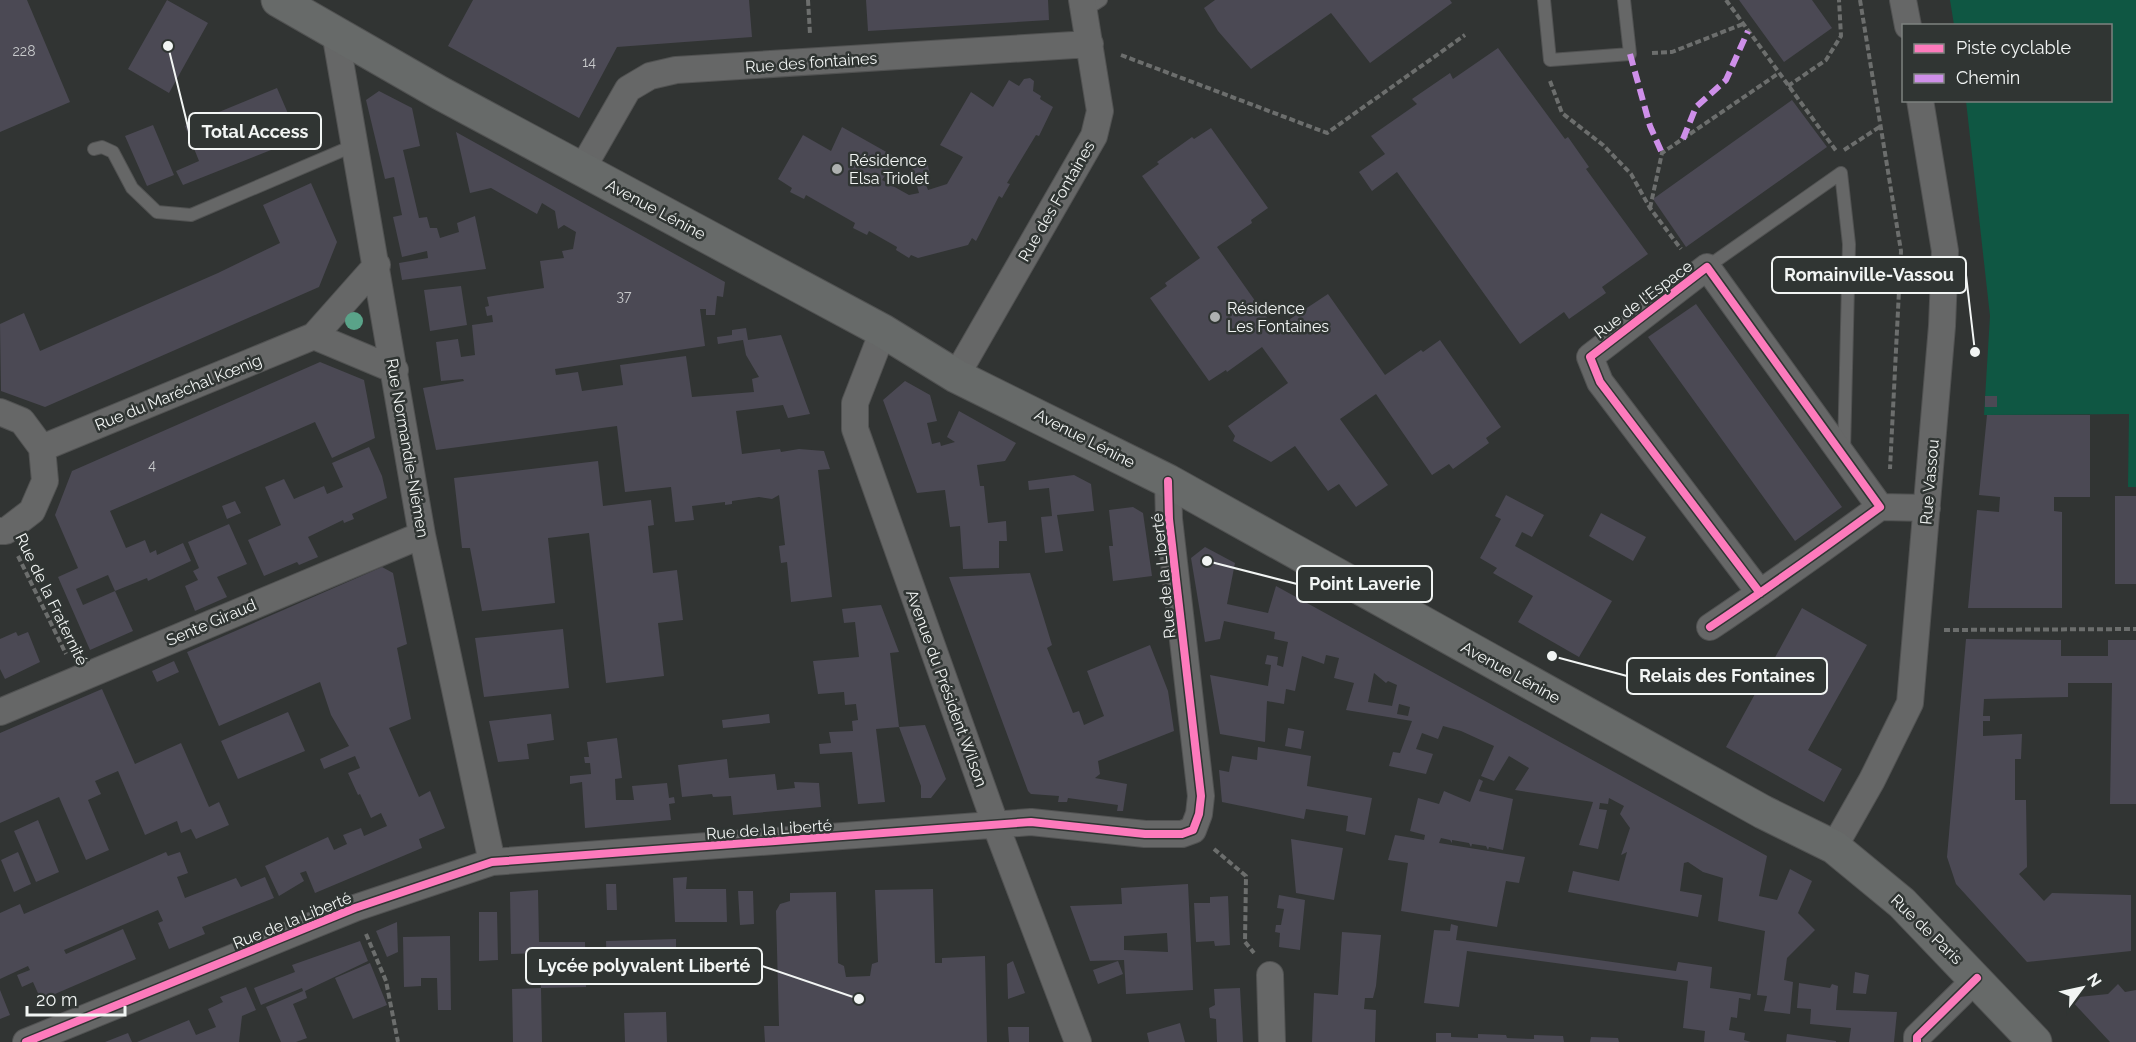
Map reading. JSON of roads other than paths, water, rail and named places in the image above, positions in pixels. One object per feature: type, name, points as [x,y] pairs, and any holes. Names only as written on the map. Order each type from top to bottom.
[{"type":"main road","name":"Avenue Lénine","points":[[278,0],[440,93],[882,331],[956,376],[1168,481],[1762,812],[1834,847]]},
{"type":"main road","name":"Rue de Paris","points":[[1834,847],[1902,903],[1977,978]]},
{"type":"main road","points":[[1977,978],[2036,1042]]},
{"type":"street","points":[[1904,0],[1908,24]]},
{"type":"street","name":"Rue des Fontaines","points":[[956,376],[1094,136],[1100,111],[1090,44],[1089,4]]},
{"type":"street","name":"Rue Normandie-Niémen","points":[[334,32],[423,534],[492,862]]},
{"type":"street","name":"Rue des fontaines","points":[[582,170],[628,89],[650,76],[676,70],[1090,44]]},
{"type":"street","name":"Rue Vassou","points":[[1834,847],[1872,780],[1910,703],[1942,326],[1945,251],[1920,102]]},
{"type":"street","name":"Rue du Maréchal Kœnig","points":[[42,448],[314,336],[377,265]]},
{"type":"street","name":"Rue de l'Espace","points":[[1760,593],[1600,382],[1590,357],[1703,270],[1844,458],[1884,507]]},
{"type":"street","name":"Avenue du Président Wilson","points":[[882,331],[855,403],[855,429],[996,826],[1078,1042]]},
{"type":"street","points":[[314,336],[395,370]]},
{"type":"street","points":[[0,412],[22,421],[42,448],[45,481],[32,511],[3,531]]},
{"type":"street","name":"Rue de la Liberté","points":[[26,1042],[355,908],[492,862],[1038,822],[1145,834],[1182,834],[1193,830],[1199,814],[1201,796],[1169,519],[1168,481]]},
{"type":"street","points":[[1710,627],[1884,507],[1927,508]]},
{"type":"street","name":"Sente Giraud","points":[[0,712],[423,534]]},
{"type":"street","points":[[1270,975],[1272,1042]]},
{"type":"street","name":"Rue de Paris","points":[[1917,1042],[1917,1037],[1977,978]]},
{"type":"lane","points":[[1544,0],[1550,60],[1630,54],[1624,0]]},
{"type":"lane","points":[[94,149],[102,147],[113,152],[132,188],[157,212],[191,214],[355,145]]},
{"type":"lane","name":"Rue de l'Espace","points":[[1703,270],[1841,173],[1849,244],[1844,458]]},
{"type":"place","name":"Total Access","points":[[168,46]]},
{"type":"place","name":"Résidence Elsa Triolet","points":[[837,169]]},
{"type":"place","name":"Résidence Les Fontaines","points":[[1215,317]]},
{"type":"place","name":"Romainville-Vassou","points":[[1975,352]]},
{"type":"place","name":"Point Laverie","points":[[1207,561]]},
{"type":"place","name":"Relais des Fontaines","points":[[1552,656]]},
{"type":"place","name":"Lycée polyvalent Liberté","points":[[859,999]]}]
